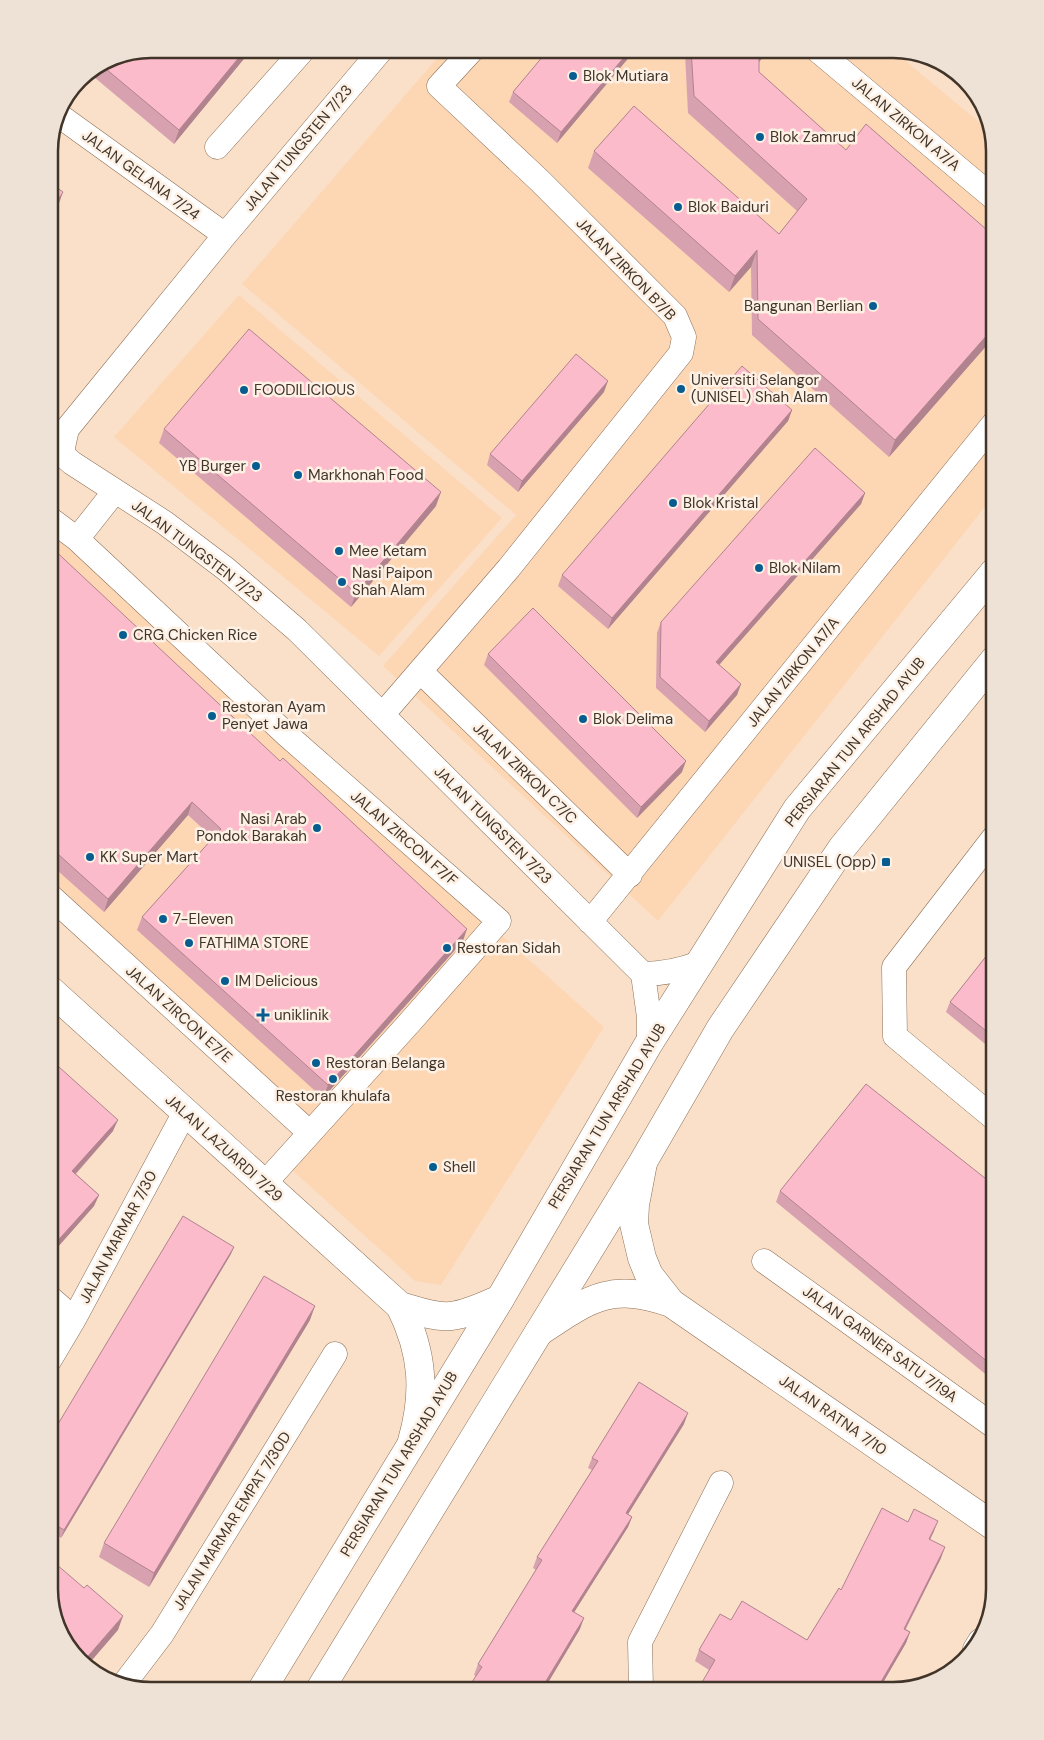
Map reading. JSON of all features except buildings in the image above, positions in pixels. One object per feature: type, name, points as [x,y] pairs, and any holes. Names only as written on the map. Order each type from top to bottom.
[{"type":"main road","name":"PERSIARAN TUN ARSHAD AYUB","points":[[266,1682],[500,1299],[649,1043],[797,809],[986,582]]},
{"type":"main road","points":[[325,1682],[643,1162],[720,1029],[842,848],[986,671]]},
{"type":"main road","name":"JALAN LAZUARDI 7/29","points":[[58,997],[400,1306]]},
{"type":"main road","name":"JALAN RATNA 7/10","points":[[643,1162],[635,1205],[634,1224],[642,1258],[649,1275],[671,1303]]},
{"type":"main road","name":"JALAN RATNA 7/10","points":[[539,1332],[580,1305],[610,1294],[625,1292],[648,1295],[671,1303],[986,1520]]},
{"type":"main road","points":[[400,1306],[429,1314],[450,1316],[473,1311],[500,1299]]},
{"type":"main road","points":[[400,1306],[418,1354],[421,1375],[419,1418],[410,1447]]},
{"type":"street","points":[[217,147],[296,58]]},
{"type":"street","name":"JALAN TUNGSTEN 7/23","points":[[374,58],[224,235],[66,429],[62,447],[63,455],[77,468],[165,524],[226,569],[297,630],[643,974]]},
{"type":"street","name":"JALAN ZIRKON B7/B","points":[[382,714],[509,568],[681,353],[684,337],[675,316],[540,181],[439,86],[465,58]]},
{"type":"street","name":"JALAN ZIRKON A7/A","points":[[827,58],[986,191]]},
{"type":"street","name":"JALAN GELANA 7/24","points":[[64,119],[224,235]]},
{"type":"street","name":"JALAN ZIRKON A7/A","points":[[590,922],[986,433]]},
{"type":"street","points":[[77,539],[115,491]]},
{"type":"street","name":"JALAN ZIRCON F7/F","points":[[58,525],[77,539],[288,735],[499,922],[264,1184]]},
{"type":"street","name":"JALAN ZIRKON C7/C","points":[[420,671],[630,875]]},
{"type":"street","points":[[986,848],[894,967],[895,1036],[986,1112]]},
{"type":"street","name":"JALAN ZIRCON E7/E","points":[[58,903],[310,1133]]},
{"type":"street","points":[[649,1043],[649,1017],[643,974],[660,974],[679,970],[700,962]]},
{"type":"street","name":"JALAN MARMAR 7/30","points":[[58,1346],[185,1112]]},
{"type":"street","name":"JALAN GARNER SATU 7/19A","points":[[764,1260],[986,1420]]},
{"type":"street","points":[[58,1305],[74,1319]]},
{"type":"street","name":"JALAN MARMAR EMPAT 7/30D","points":[[127,1680],[162,1634],[334,1354]]},
{"type":"street","points":[[642,1682],[640,1642],[721,1483]]},
{"type":"shaded area","name":"Universiti Selangor (UNISEL) Shah Alam","points":[[437,58],[902,58],[983,125],[986,138],[986,505],[658,921],[383,666],[516,515],[242,284]]},
{"type":"shaded area","points":[[239,295],[502,518],[379,656],[114,437]]},
{"type":"shaded area","points":[[58,539],[604,1027],[441,1285],[415,1281],[291,1169],[325,1132],[58,889]]},
{"type":"place","name":"Blok Mutiara","points":[[573,76]]},
{"type":"place","name":"Blok Zamrud","points":[[760,137]]},
{"type":"place","name":"Blok Baiduri","points":[[678,207]]},
{"type":"place","name":"Bangunan Berlian","points":[[873,306]]},
{"type":"place","name":"Universiti Selangor (UNISEL) Shah Alam","points":[[681,389]]},
{"type":"place","name":"FOODILICIOUS","points":[[244,390]]},
{"type":"place","name":"YB Burger","points":[[256,466]]},
{"type":"place","name":"Markhonah Food","points":[[298,475]]},
{"type":"place","name":"Blok Kristal","points":[[673,503]]},
{"type":"place","name":"Mee Ketam","points":[[339,551]]},
{"type":"place","name":"Blok Nilam","points":[[759,568]]},
{"type":"place","name":"Nasi Paipon Shah Alam","points":[[342,582]]},
{"type":"place","name":"CRG Chicken Rice","points":[[123,635]]},
{"type":"place","name":"Restoran Ayam Penyet Jawa","points":[[212,716]]},
{"type":"place","name":"Blok Delima","points":[[583,719]]},
{"type":"place","name":"Nasi Arab Pondok Barakah","points":[[317,828]]},
{"type":"place","name":"KK Super Mart","points":[[90,857]]},
{"type":"place","name":"UNISEL (Opp)","points":[[886,862]]},
{"type":"place","name":"7-Eleven","points":[[163,919]]},
{"type":"place","name":"FATHIMA STORE","points":[[189,943]]},
{"type":"place","name":"Restoran Sidah","points":[[447,948]]},
{"type":"place","name":"IM Delicious","points":[[225,981]]},
{"type":"place","name":"uniklinik","points":[[263,1015]]},
{"type":"place","name":"Restoran Belanga","points":[[316,1063]]},
{"type":"place","name":"Restoran khulafa","points":[[333,1079]]},
{"type":"place","name":"Shell","points":[[433,1167]]}]
